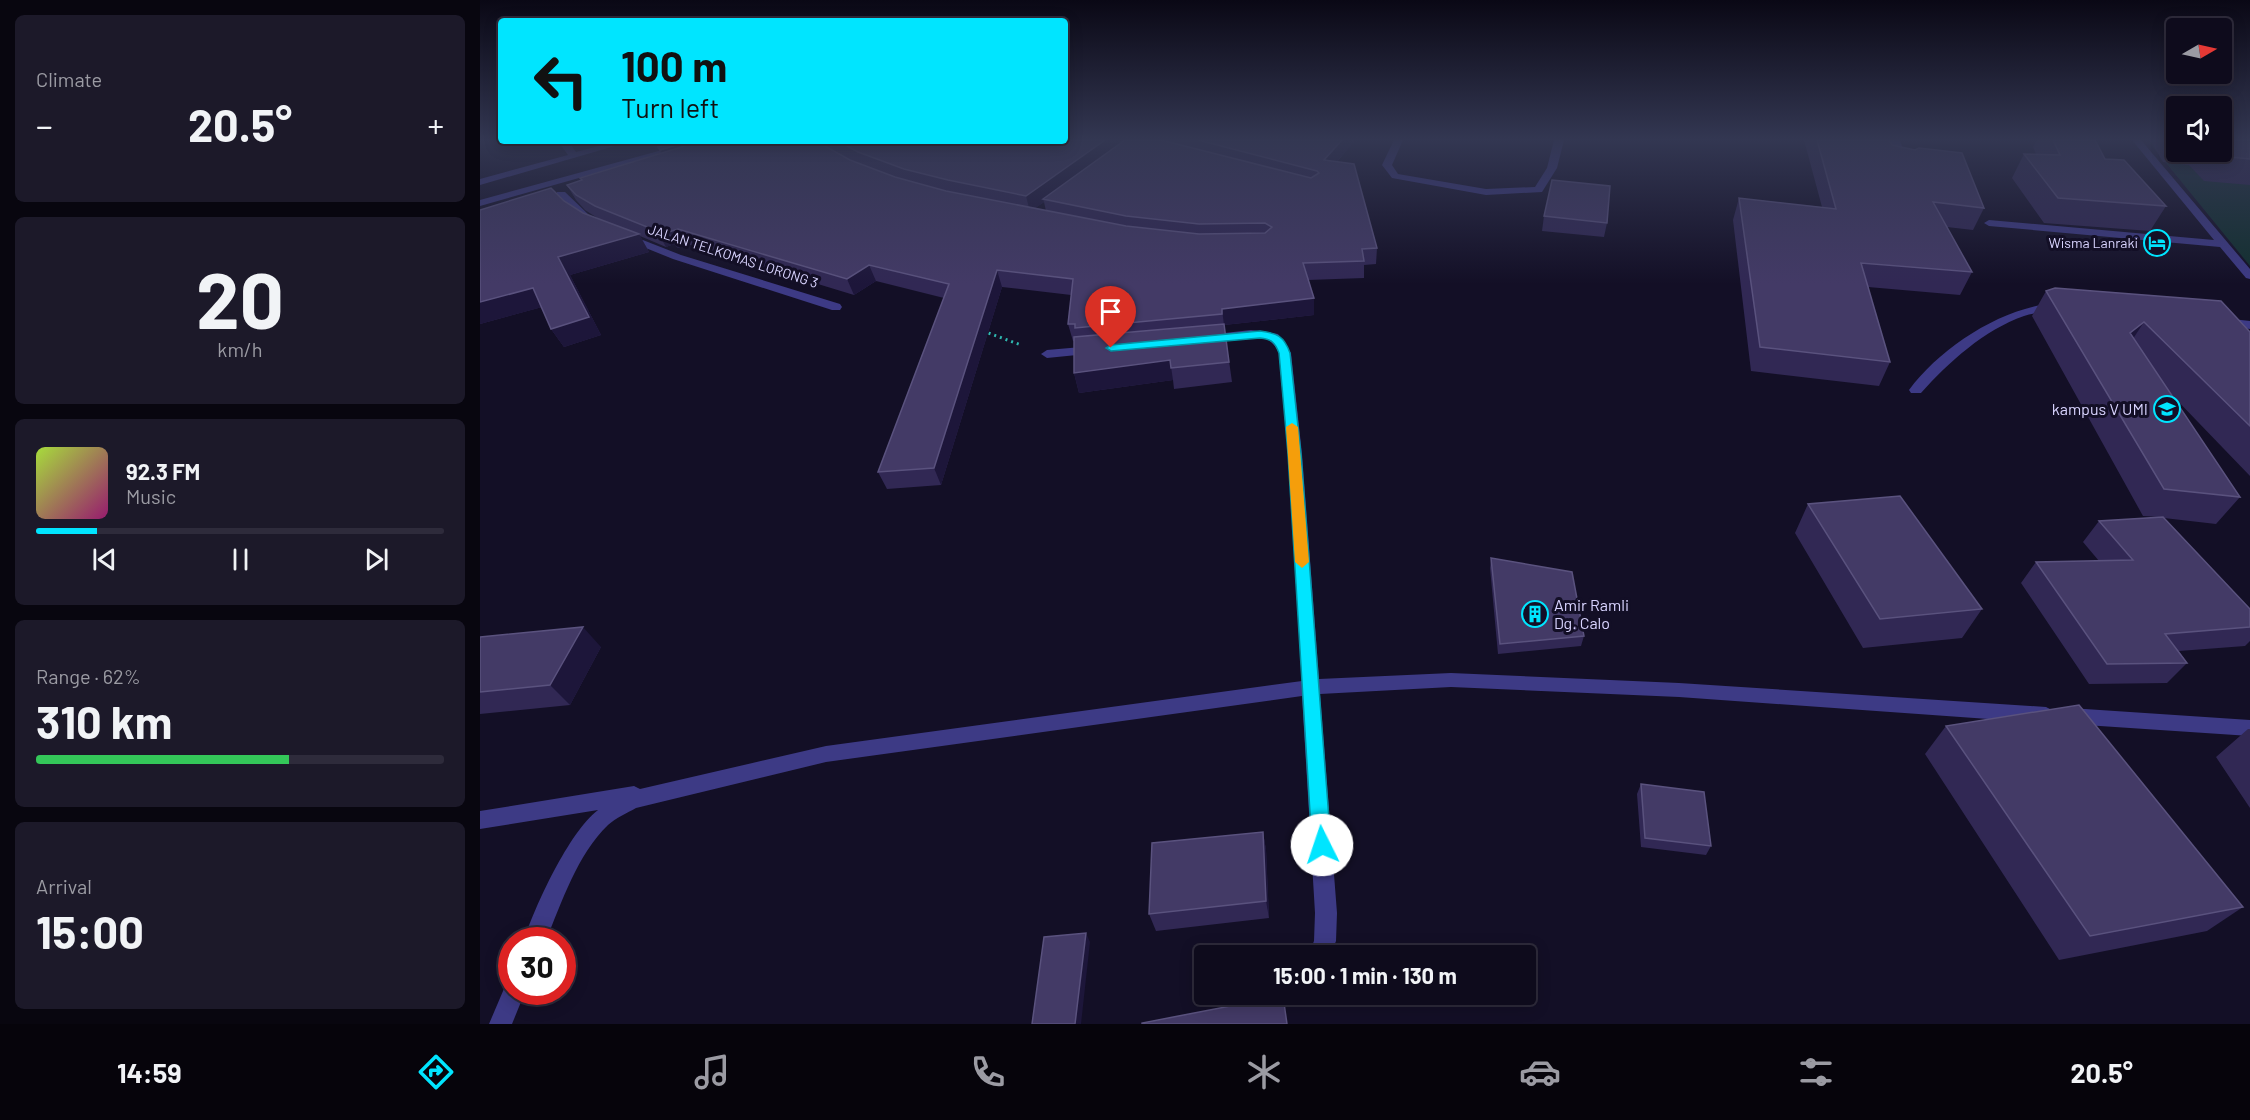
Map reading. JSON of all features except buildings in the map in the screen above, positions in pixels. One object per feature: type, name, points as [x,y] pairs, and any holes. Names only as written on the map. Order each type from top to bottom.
[{"type":"street","points":[[480,203],[535,188]]},
{"type":"street","points":[[1462,188],[1486,192],[1516,193],[1538,190],[1539,188]]},
{"type":"street","points":[[2176,188],[2250,276]]},
{"type":"street","name":"JALAN TELKOMAS LORONG 3","points":[[562,194],[580,214],[604,228],[677,257],[836,307]]},
{"type":"street","points":[[1989,223],[2223,244]]},
{"type":"street","points":[[1916,390],[1930,373],[1960,348],[2012,316],[2040,307],[2065,308]]},
{"type":"street","points":[[2215,321],[2250,324]]},
{"type":"street","points":[[1195,340],[1250,335],[1273,336],[1280,342],[1284,353],[1295,454],[1311,687],[1326,913],[1323,945]]},
{"type":"street","points":[[1047,354],[1104,349]]},
{"type":"street","points":[[541,927],[560,883],[581,844],[602,818],[631,800],[826,754],[1311,687],[1451,680],[1679,690],[2250,728]]},
{"type":"street","points":[[480,820],[666,790]]},
{"type":"street","points":[[500,1024],[508,1005]]},
{"type":"path","points":[[978,330],[1000,338]]},
{"type":"green space","points":[[2186,188],[2250,188],[2250,266]]},
{"type":"slow traffic","points":[[1292,427],[1302,562]]},
{"type":"place","name":"Wisma Lanraki","points":[[2157,243]]},
{"type":"place","name":"kampus V UMI","points":[[2167,409]]},
{"type":"place","name":"Amir Ramli Dg. Calo","points":[[1535,614]]},
{"type":"route","points":[[1111,348],[1260,334],[1273,336],[1280,342],[1284,353],[1295,454],[1322,845]]}]
